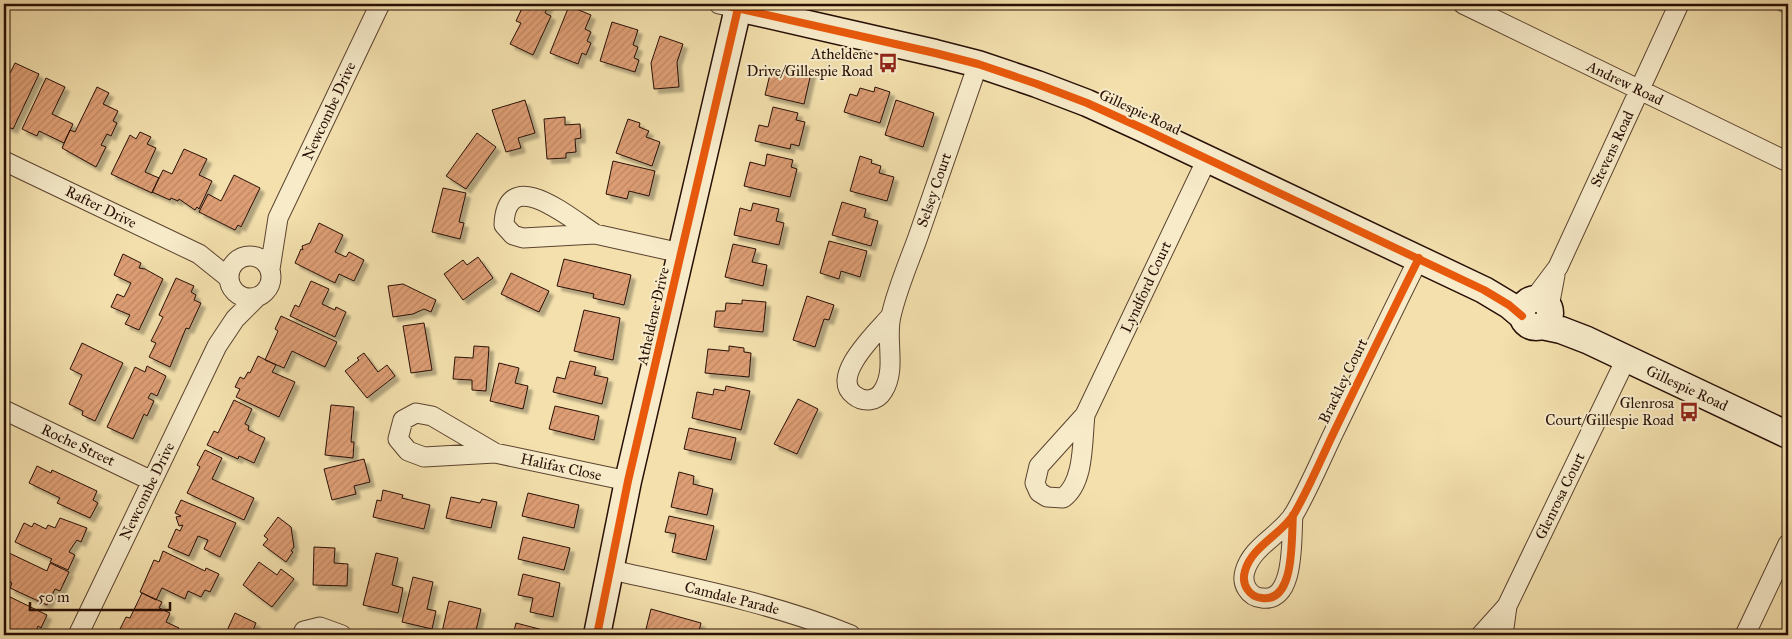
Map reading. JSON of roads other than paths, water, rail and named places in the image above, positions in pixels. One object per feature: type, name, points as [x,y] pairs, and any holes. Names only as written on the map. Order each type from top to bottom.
[{"type":"street","name":"Newcombe Drive","points":[[270,268],[272,241],[278,218],[380,4]]},
{"type":"street","name":"Andrew Road","points":[[1463,4],[1788,162]]},
{"type":"street","name":"Stevens Road","points":[[1537,310],[1679,4]]},
{"type":"street","name":"Gillespie Road","points":[[732,5],[978,64],[1088,103],[1484,290],[1537,310],[1587,340],[1788,436]]},
{"type":"street","name":"Atheldene Drive","points":[[597,635],[628,481],[682,254],[732,5]]},
{"type":"street","name":"Selsey Court","points":[[890,317],[978,64]]},
{"type":"street","name":"Lyndford Court","points":[[1086,415],[1207,159]]},
{"type":"street","name":"Rafter Drive","points":[[4,161],[199,254],[229,279]]},
{"type":"street","name":"Newcombe Drive","points":[[247,257],[278,218]]},
{"type":"street","points":[[595,234],[682,254]]},
{"type":"street","name":"Rafter Drive","points":[[199,254],[247,257]]},
{"type":"street","points":[[247,257],[266,262],[270,268],[271,283],[262,295],[256,298],[241,296],[232,287],[229,279],[231,268],[247,257]]},
{"type":"street","name":"Brackley Court","points":[[1293,515],[1419,258]]},
{"type":"street","name":"Newcombe Drive","points":[[217,346],[227,308],[229,279]]},
{"type":"street","name":"Newcombe Drive","points":[[78,635],[217,346],[235,319],[256,298]]},
{"type":"street","name":"Glenrosa Court","points":[[1481,635],[1507,606],[1626,359]]},
{"type":"street","name":"Roche Street","points":[[4,410],[152,481]]},
{"type":"street","name":"Halifax Close","points":[[495,453],[628,481]]},
{"type":"street","points":[[1745,635],[1788,544]]},
{"type":"street","name":"Camdale Parade","points":[[611,570],[771,606],[812,619],[851,635]]},
{"type":"street","name":"Glenrosa Court","points":[[1503,635],[1507,606]]},
{"type":"street","points":[[302,635],[304,631],[320,627],[342,635]]},
{"type":"place","name":"Atheldene Drive/Gillespie Road","points":[[888,63]]},
{"type":"place","name":"Glenrosa Court/Gillespie Road","points":[[1689,412]]}]
